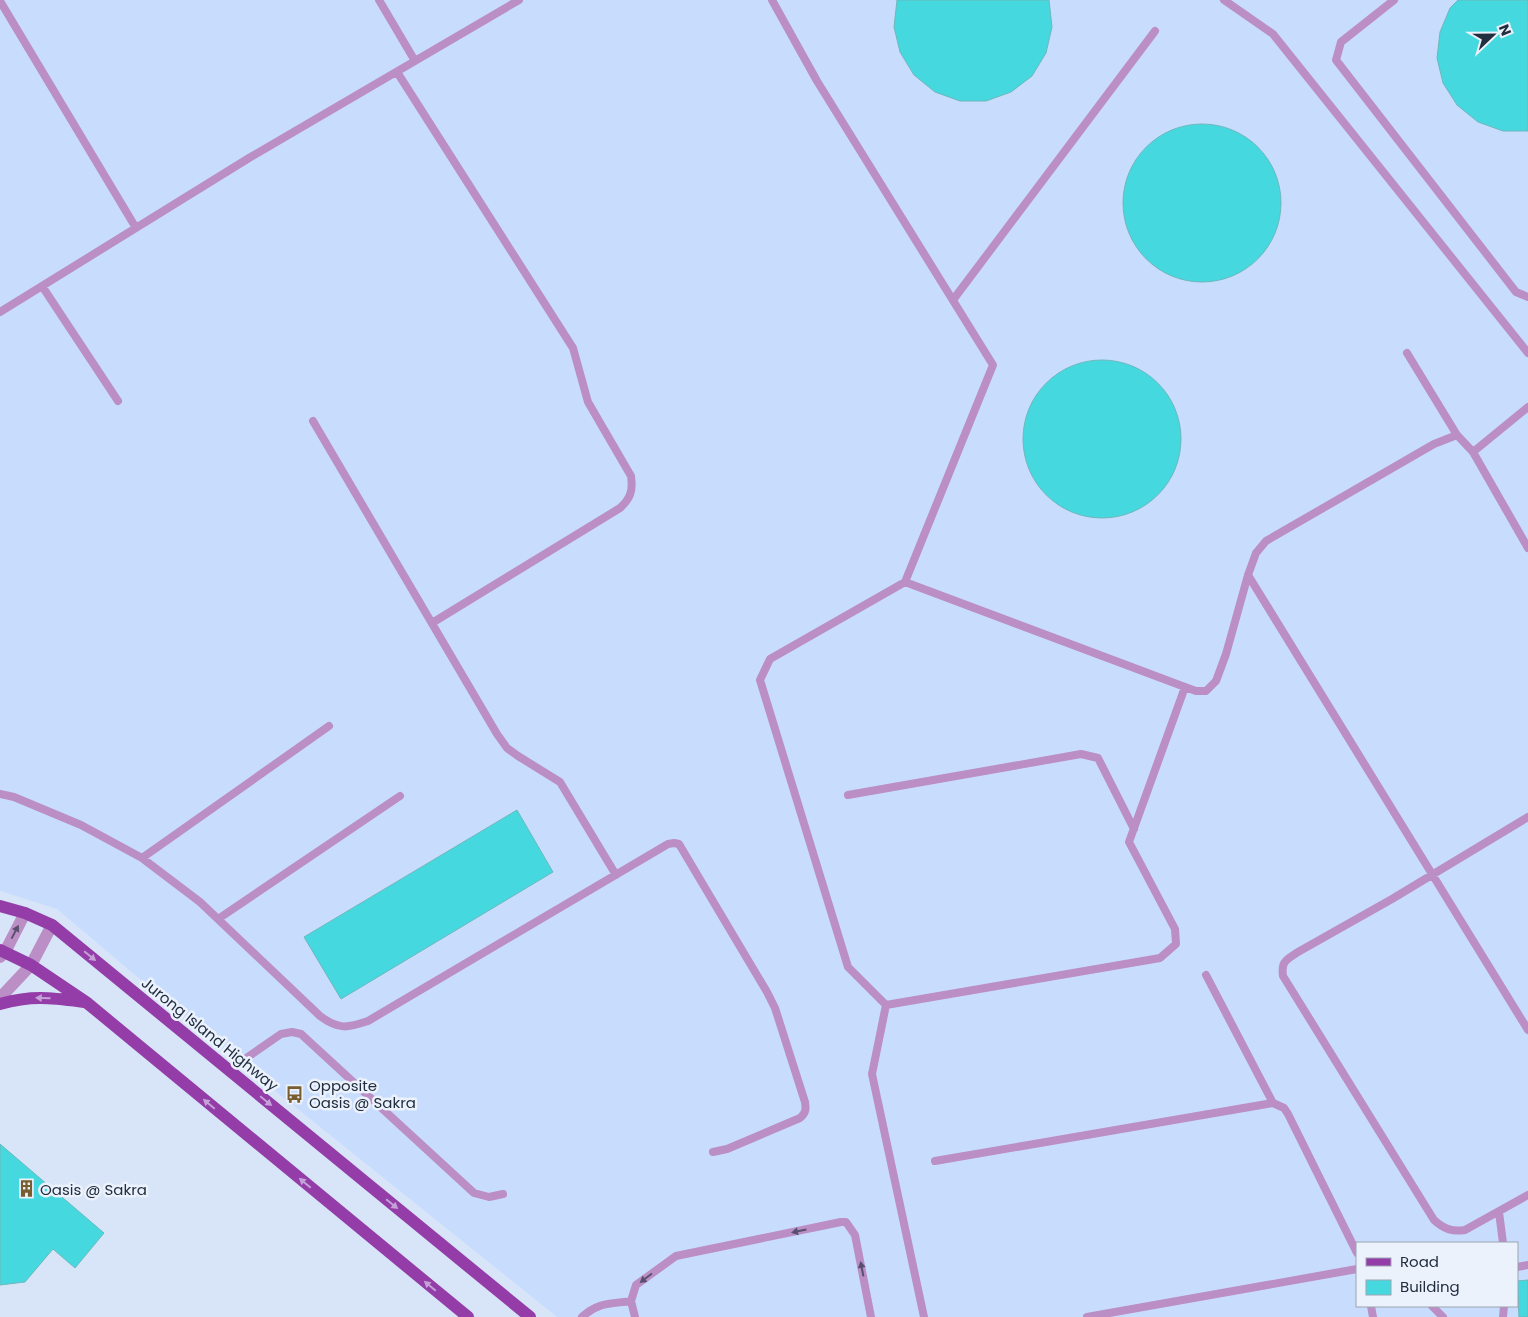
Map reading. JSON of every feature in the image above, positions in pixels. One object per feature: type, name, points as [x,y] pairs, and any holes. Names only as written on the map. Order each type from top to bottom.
[{"type":"main road","name":"Jurong Island Highway","points":[[0,906],[26,913],[52,925],[530,1317]]},
{"type":"main road","points":[[2,953],[31,965],[86,1002],[468,1317]]},
{"type":"main road","points":[[0,1004],[17,999],[41,997],[86,1002]]},
{"type":"street","points":[[2,953],[26,913]]},
{"type":"street","points":[[0,998],[31,965],[52,925]]},
{"type":"lane","points":[[379,0],[415,61]]},
{"type":"lane","points":[[0,312],[249,158],[519,0]]},
{"type":"lane","points":[[772,0],[817,81],[993,365],[905,582],[770,659],[760,680],[848,967],[886,1005]]},
{"type":"lane","points":[[1224,0],[1273,34],[1528,353]]},
{"type":"lane","points":[[1394,0],[1341,42],[1336,60],[1516,292],[1528,297]]},
{"type":"lane","points":[[0,1],[136,228]]},
{"type":"lane","points":[[953,300],[1155,31]]},
{"type":"lane","points":[[397,72],[573,348],[588,402],[631,476],[632,485],[631,495],[620,508],[432,622]]},
{"type":"lane","points":[[42,286],[118,401]]},
{"type":"lane","points":[[1406,353],[1457,435],[1473,452],[1528,548]]},
{"type":"lane","points":[[1473,452],[1528,407]]},
{"type":"lane","points":[[313,421],[507,748],[560,782],[616,875]]},
{"type":"lane","points":[[905,582],[1196,691],[1206,691],[1216,681],[1226,654],[1248,575],[1256,553],[1266,542],[1434,444],[1457,435]]},
{"type":"lane","points":[[1248,575],[1528,1030]]},
{"type":"lane","points":[[886,1005],[1160,958],[1176,944],[1175,930],[1128,842],[1185,687]]},
{"type":"lane","points":[[142,858],[329,726]]},
{"type":"lane","points":[[848,795],[1081,754],[1098,758],[1134,828]]},
{"type":"lane","points":[[0,794],[81,824],[142,858],[200,902],[320,1016],[335,1025],[343,1027],[368,1021],[668,844],[678,844],[775,1008],[806,1102],[804,1115],[800,1118],[727,1149],[713,1152]]},
{"type":"lane","points":[[218,919],[400,796]]},
{"type":"lane","points":[[1528,817],[1286,960],[1282,966],[1283,976],[1434,1220],[1448,1230],[1457,1232],[1476,1225],[1528,1195]]},
{"type":"lane","points":[[1206,975],[1273,1103]]},
{"type":"lane","points":[[886,1005],[872,1074],[924,1317]]},
{"type":"lane","points":[[228,1070],[280,1034],[292,1032],[301,1034],[474,1193],[489,1197],[503,1194]]},
{"type":"lane","points":[[935,1161],[1273,1103],[1278,1104],[1288,1114],[1356,1251]]},
{"type":"lane","points":[[1499,1212],[1504,1242]]},
{"type":"lane","points":[[636,1317],[631,1301],[636,1285],[676,1256],[846,1222],[855,1235],[871,1317]]},
{"type":"lane","points":[[1087,1317],[1356,1269]]},
{"type":"lane","points":[[582,1317],[597,1306],[631,1301]]},
{"type":"lane","points":[[1433,1307],[1443,1317]]},
{"type":"shaded area","points":[[0,0],[1528,0],[1528,1317],[557,1317],[213,1041],[57,909],[0,891]]},
{"type":"building","points":[[897,0],[1049,0],[1052,27],[1046,53],[1032,76],[1011,92],[986,101],[960,101],[935,92],[914,75],[900,52],[894,27]]},
{"type":"building","points":[[1458,0],[1528,0],[1528,131],[1503,131],[1478,122],[1457,105],[1443,83],[1437,58],[1440,32],[1450,8]]},
{"type":"building","points":[[1202,124],[1232,130],[1258,147],[1275,173],[1281,203],[1275,233],[1258,259],[1232,276],[1202,282],[1172,276],[1146,259],[1129,233],[1123,203],[1129,173],[1146,147],[1172,130]]},
{"type":"building","points":[[1102,360],[1132,366],[1158,383],[1175,409],[1181,439],[1175,469],[1158,495],[1132,512],[1102,518],[1072,512],[1046,495],[1029,469],[1023,439],[1029,409],[1046,383],[1072,366]]},
{"type":"building","points":[[517,810],[553,872],[341,999],[304,937]]},
{"type":"building","name":"Oasis @ Sakra","points":[[0,1144],[104,1233],[75,1268],[53,1249],[25,1282],[0,1285]]},
{"type":"building","points":[[1528,1280],[1528,1317],[1519,1317],[1518,1281]]},
{"type":"place","name":"Opposite Oasis @ Sakra","points":[[295,1094]]},
{"type":"place","name":"Oasis @ Sakra","points":[[26,1189]]}]
